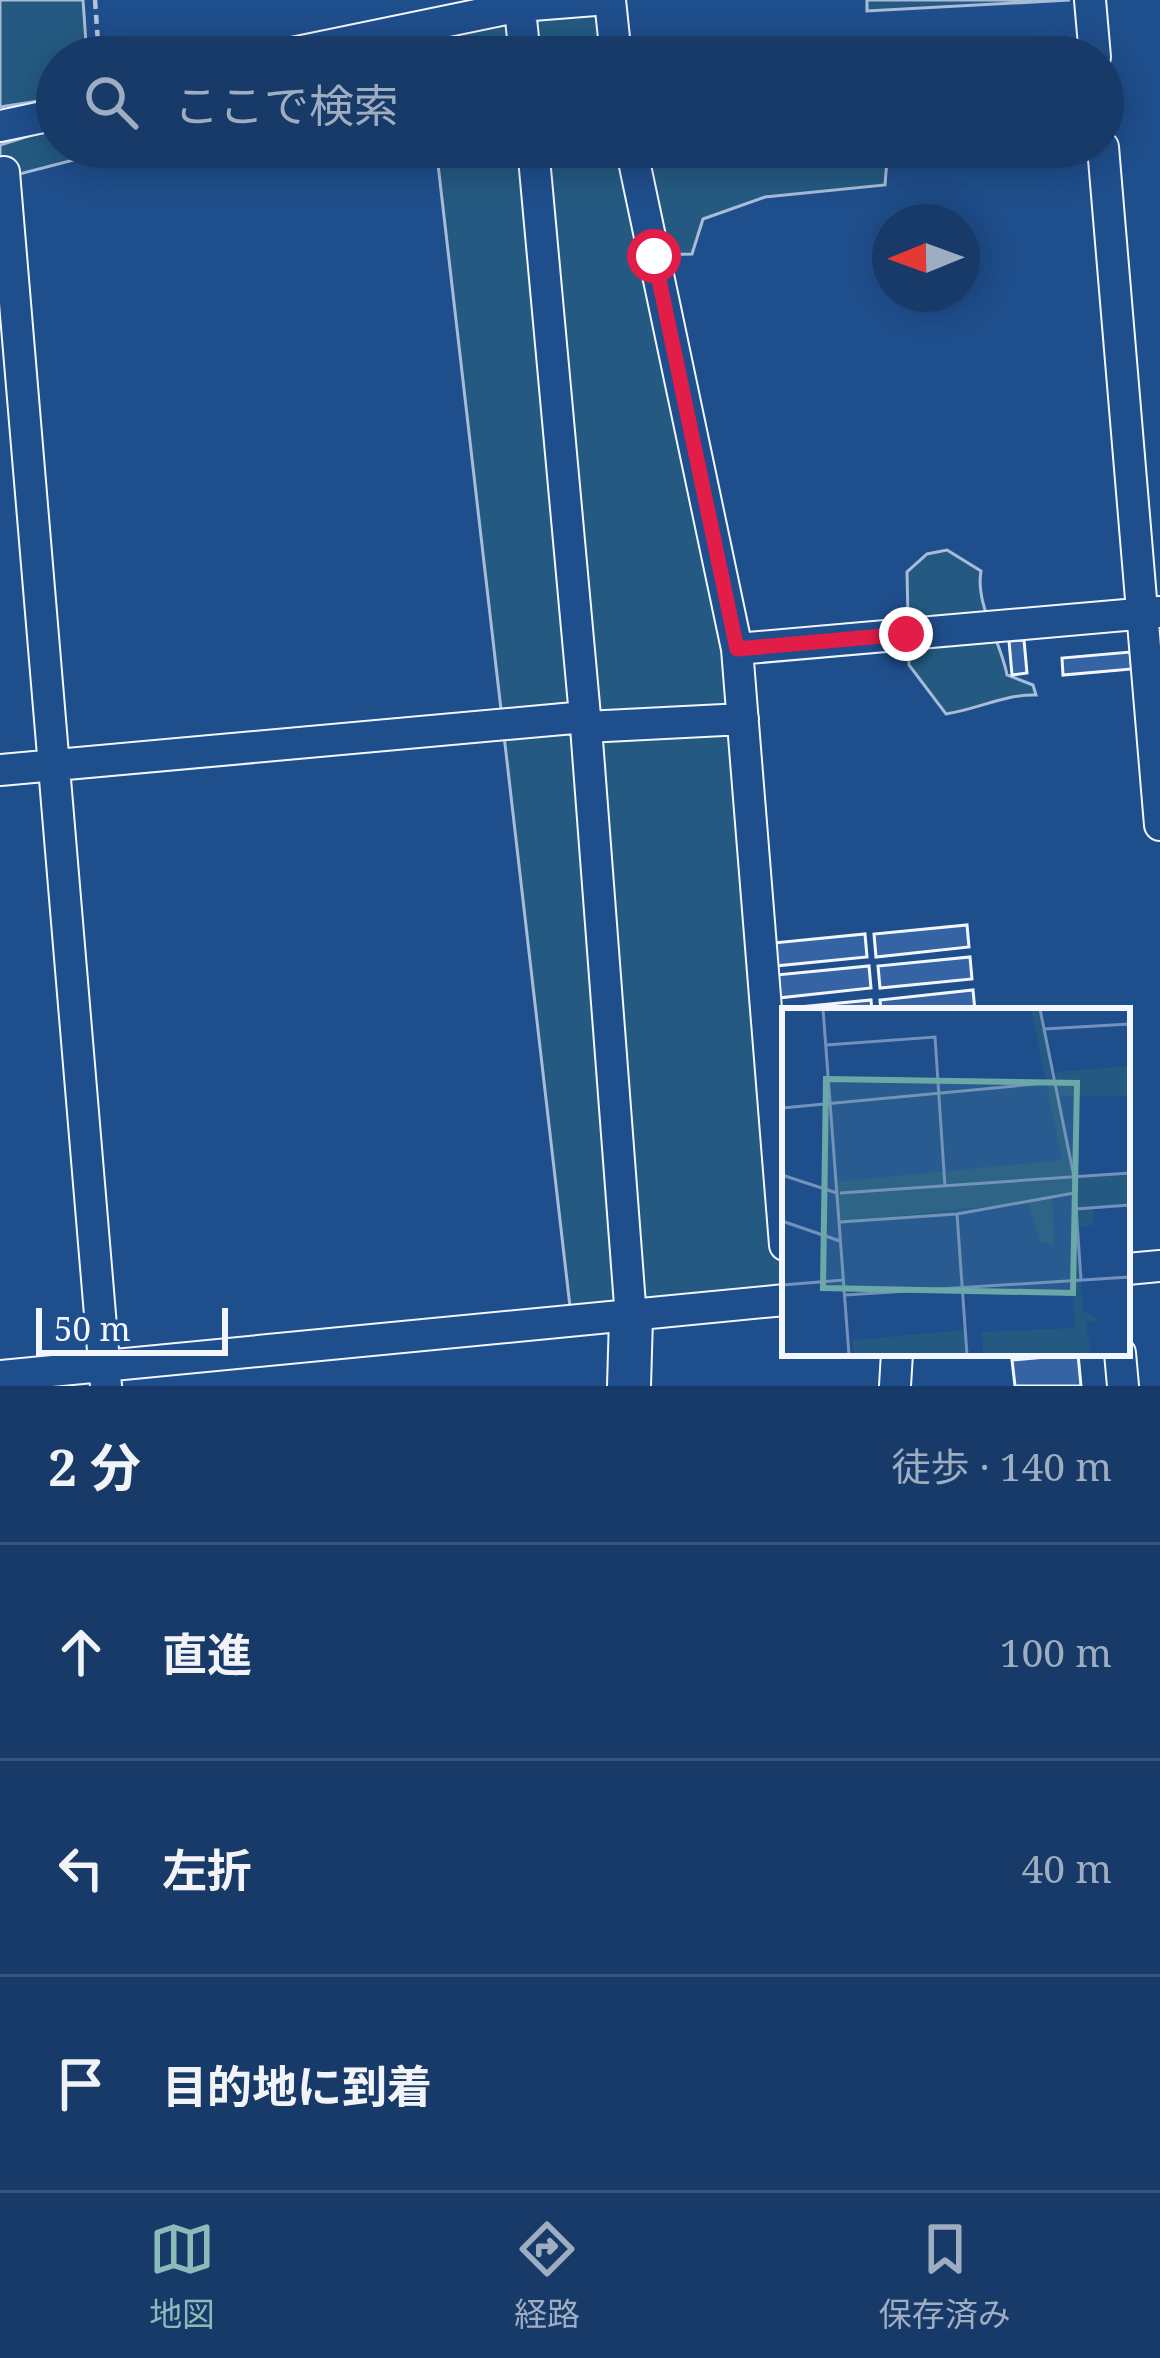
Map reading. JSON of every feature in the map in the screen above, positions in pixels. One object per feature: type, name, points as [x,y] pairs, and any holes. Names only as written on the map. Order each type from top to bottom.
[{"type":"highway","points":[[628,1386],[631,1318]]},
{"type":"street","points":[[369,36],[519,3],[595,0]]},
{"type":"street","points":[[610,0],[614,36]]},
{"type":"street","points":[[1090,0],[1093,36]]},
{"type":"street","points":[[519,3],[522,36]]},
{"type":"street","points":[[0,126],[36,118]]},
{"type":"street","points":[[535,168],[586,722],[631,1318]]},
{"type":"street","points":[[635,168],[737,649],[782,1207]]},
{"type":"street","points":[[1105,168],[1152,613],[1160,825]]},
{"type":"street","points":[[4,172],[104,1377]]},
{"type":"street","points":[[737,649],[1152,613]]},
{"type":"street","points":[[0,770],[586,722],[743,719]]},
{"type":"street","points":[[1130,1269],[1160,1266]]},
{"type":"street","points":[[0,1376],[104,1377],[782,1300]]},
{"type":"street","points":[[1120,1356],[1124,1386]]},
{"type":"path","points":[[94,0],[97,36]]},
{"type":"shaded area","points":[[0,0],[83,0],[86,36],[36,36],[36,101],[0,107]]},
{"type":"shaded area","points":[[610,0],[616,36],[408,36]]},
{"type":"shaded area","points":[[867,0],[1070,0],[867,11]]},
{"type":"shaded area","points":[[36,134],[36,168],[43,168],[0,179],[0,145]]},
{"type":"shaded area","points":[[438,168],[886,168],[885,185],[765,197],[703,219],[692,254],[656,255],[725,651],[782,1300],[572,1324]]},
{"type":"shaded area","points":[[947,550],[981,571],[985,610],[1007,675],[1033,685],[1036,695],[946,714],[909,665],[907,572],[927,554]]},
{"type":"building","points":[[1024,640],[1027,673],[1012,675],[1009,641]]},
{"type":"building","points":[[1130,652],[1132,669],[1063,675],[1062,658]]},
{"type":"building","points":[[967,925],[969,947],[876,957],[874,934]]},
{"type":"building","points":[[865,934],[867,957],[775,966],[773,943]]},
{"type":"building","points":[[970,957],[972,979],[880,988],[878,966]]},
{"type":"building","points":[[869,966],[871,988],[778,998],[776,975]]},
{"type":"building","points":[[973,990],[975,1008],[881,1008],[880,1000]]},
{"type":"building","points":[[871,1000],[872,1008],[788,1008]]},
{"type":"building","points":[[1078,1356],[1081,1386],[1015,1386],[1012,1360]]},
{"type":"route","points":[[654,256],[737,649],[906,634]]}]
